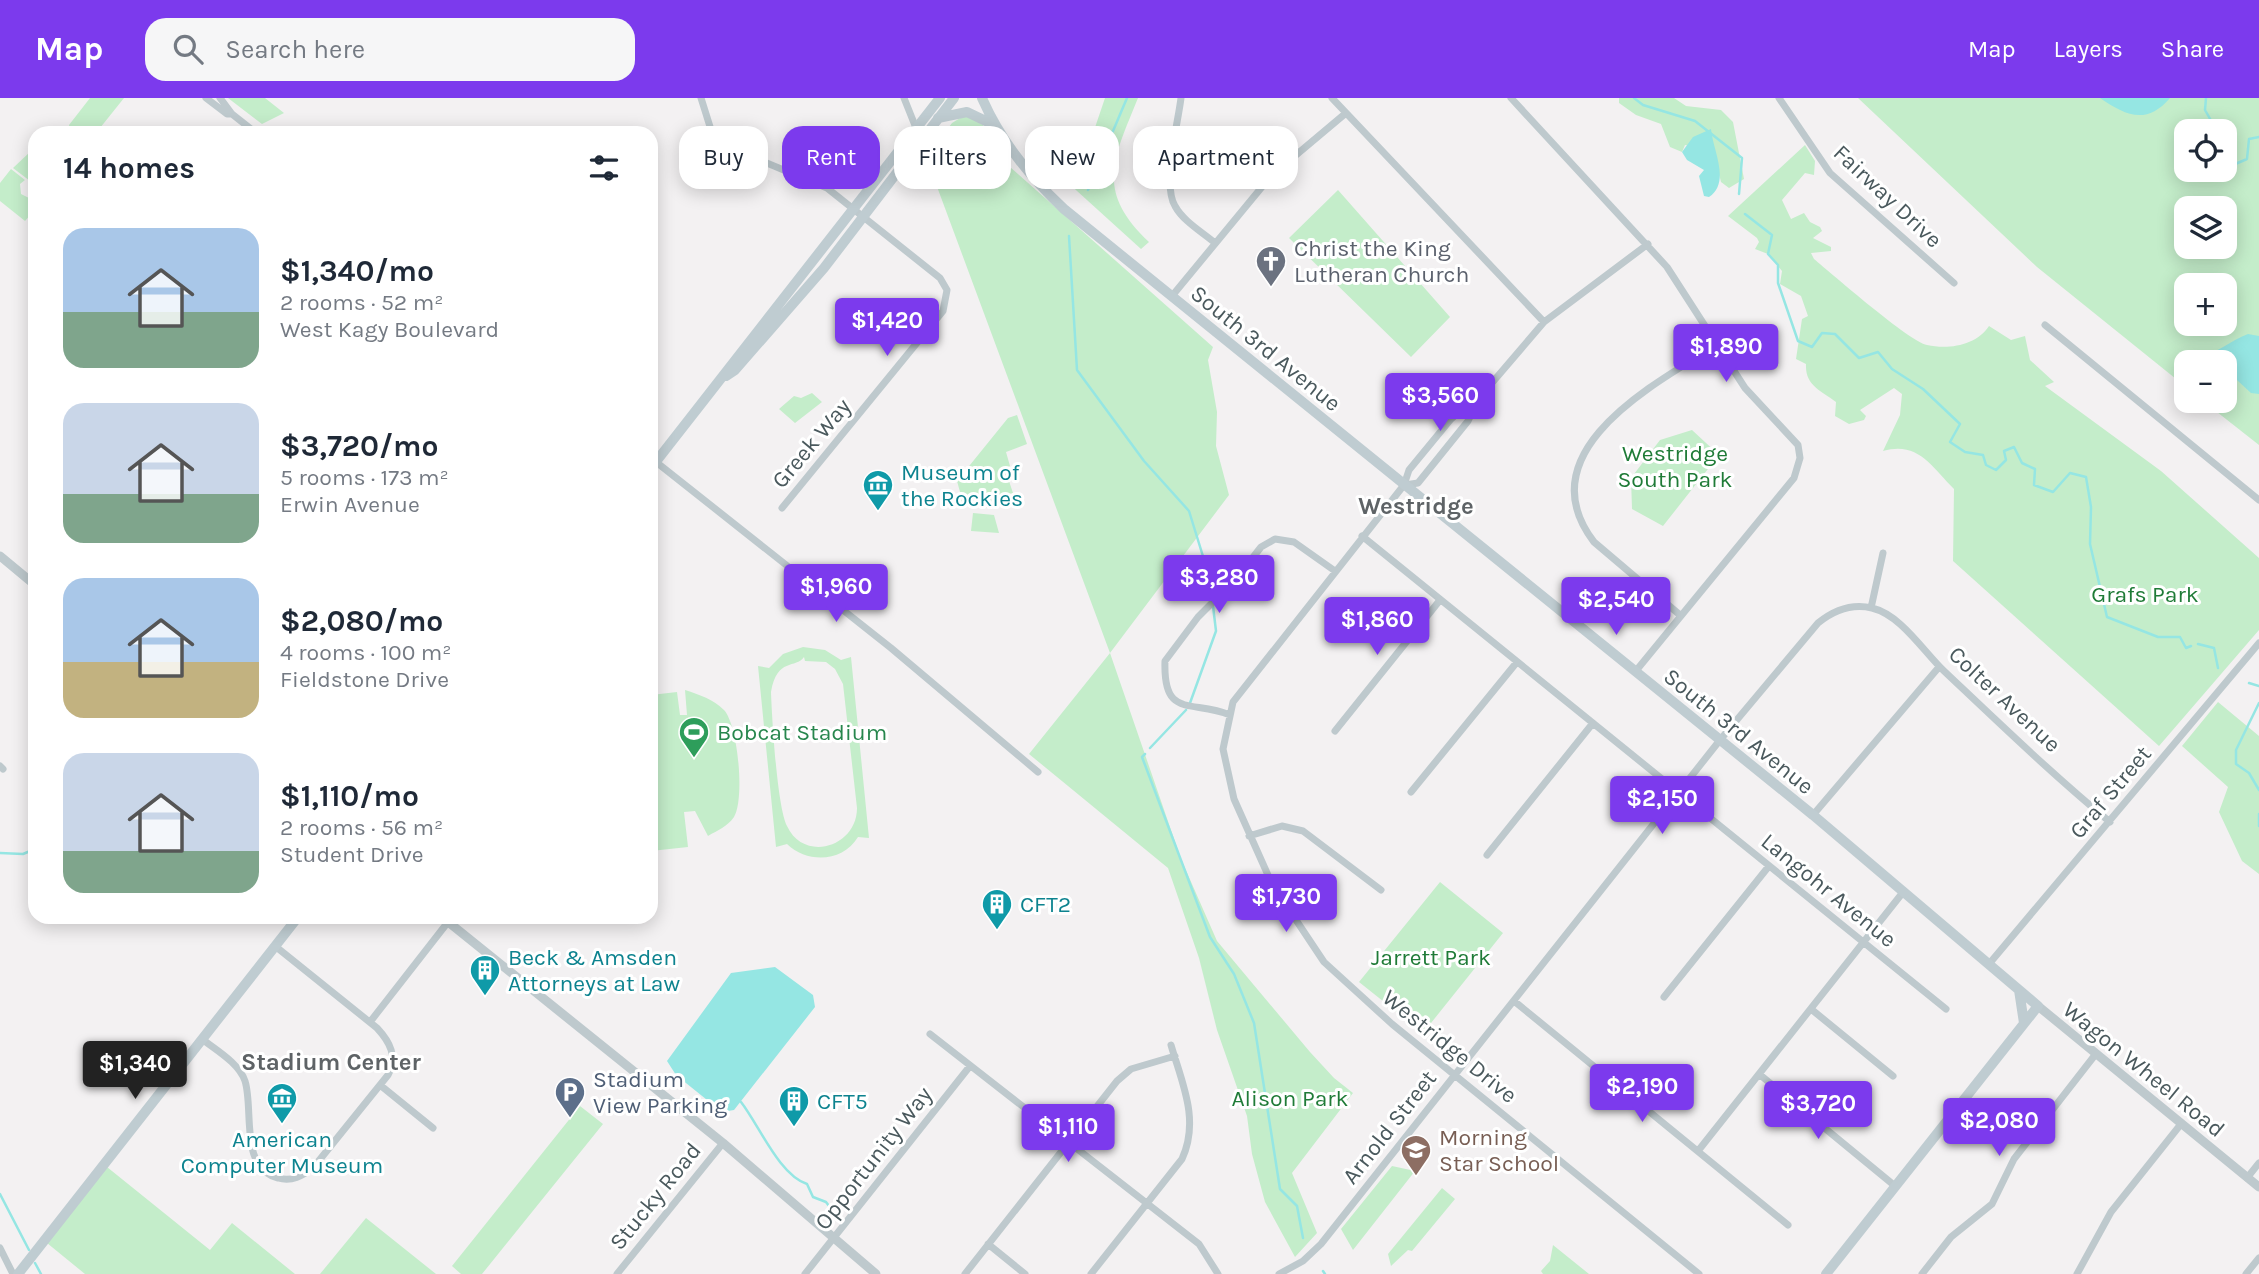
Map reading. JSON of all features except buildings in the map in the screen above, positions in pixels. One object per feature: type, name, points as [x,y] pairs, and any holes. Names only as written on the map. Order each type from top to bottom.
[{"type":"main road","points":[[918,126],[940,98]]},
{"type":"main road","points":[[725,376],[734,370],[791,308],[865,217],[954,98]]},
{"type":"main road","name":"South 3rd Avenue","points":[[982,98],[995,126]]},
{"type":"main road","points":[[938,118],[967,112],[995,126]]},
{"type":"main road","name":"South 3rd Avenue","points":[[1011,149],[1047,193],[1812,815],[2038,1006]]},
{"type":"main road","points":[[658,456],[725,376],[754,333],[894,156]]},
{"type":"main road","points":[[16,1274],[292,924]]},
{"type":"main road","points":[[2019,990],[2024,1023]]},
{"type":"main road","points":[[1826,1274],[2038,1006]]},
{"type":"street","points":[[206,98],[227,114],[232,114]]},
{"type":"street","points":[[220,98],[232,114],[247,126]]},
{"type":"street","name":"Greek Way","points":[[701,98],[712,133],[726,146],[741,155],[816,182],[865,217],[940,278],[947,290],[947,299],[938,316],[782,508]]},
{"type":"street","points":[[904,98],[915,126]]},
{"type":"street","points":[[1181,98],[1170,183],[1172,199],[1183,217],[1215,243]]},
{"type":"street","points":[[1332,98],[1544,323]]},
{"type":"street","points":[[1511,98],[1667,267],[1759,406],[1791,436],[1797,445],[1800,458],[1794,478],[1679,615],[1635,672]]},
{"type":"street","name":"Fairway Drive","points":[[1779,98],[1829,173],[1954,283]]},
{"type":"street","points":[[1172,296],[1271,176],[1346,113]]},
{"type":"street","name":"Westridge Drive","points":[[1648,244],[1544,323],[1482,392],[1434,439],[1409,470],[1404,485],[1242,688],[1233,702],[1224,734],[1223,764],[1234,799],[1278,894],[1324,962],[1356,993],[1455,1076],[1699,1274]]},
{"type":"street","points":[[2045,325],[2259,499]]},
{"type":"street","points":[[1679,615],[1620,567],[1584,528],[1577,509],[1576,481],[1584,455],[1618,411],[1655,383],[1717,345]]},
{"type":"street","name":"Westridge Drive","points":[[1404,485],[1418,483],[1468,421],[1482,392]]},
{"type":"street","points":[[658,468],[891,648],[1038,772]]},
{"type":"street","name":"Langohr Avenue","points":[[1362,536],[1946,1009]]},
{"type":"street","points":[[1230,715],[1218,710],[1180,706],[1172,697],[1165,661],[1186,630],[1237,578],[1261,547],[1275,539],[1294,542],[1335,571]]},
{"type":"street","points":[[1871,608],[1883,553]]},
{"type":"street","points":[[0,556],[28,579]]},
{"type":"street","points":[[1335,731],[1440,600]]},
{"type":"street","name":"Arnold Street","points":[[1279,1274],[1303,1261],[1321,1244],[1678,792],[1818,623],[1831,612],[1846,607],[1871,608]]},
{"type":"street","name":"Colter Avenue","points":[[1871,608],[1894,620],[1939,667],[2110,822]]},
{"type":"street","name":"Graf Street","points":[[1989,964],[2259,643]]},
{"type":"street","points":[[1411,792],[1517,662]]},
{"type":"street","points":[[1812,815],[1939,667]]},
{"type":"street","points":[[1487,855],[1593,723]]},
{"type":"street","points":[[1250,836],[1282,826],[1303,831],[1381,890]]},
{"type":"street","points":[[1664,997],[1769,866]]},
{"type":"street","points":[[1698,1151],[1904,891]]},
{"type":"street","points":[[370,1022],[441,924]]},
{"type":"street","points":[[451,924],[723,1143],[876,1274]]},
{"type":"street","points":[[202,1039],[241,1072],[247,1088],[254,1153],[261,1167],[274,1177],[298,1178],[313,1168],[391,1070],[392,1052],[387,1039],[370,1022],[275,946]]},
{"type":"street","points":[[1514,1001],[1788,1225]]},
{"type":"street","name":"Wagon Wheel Road","points":[[2038,1006],[2259,1187]]},
{"type":"street","points":[[1811,1009],[1894,1076]]},
{"type":"street","points":[[930,1034],[1199,1244],[1207,1253],[1217,1274]]},
{"type":"street","points":[[1091,1274],[1182,1158],[1191,1137],[1191,1115],[1171,1045]]},
{"type":"street","points":[[1922,1274],[1951,1237],[1992,1204],[2014,1158],[2095,1055]]},
{"type":"street","points":[[965,1274],[1124,1074],[1175,1056]]},
{"type":"street","name":"Opportunity Way","points":[[805,1274],[970,1066]]},
{"type":"street","points":[[1759,1074],[1895,1186]]},
{"type":"street","points":[[380,1085],[433,1128]]},
{"type":"street","points":[[2077,1274],[2110,1212],[2181,1124]]},
{"type":"street","name":"Stucky Road","points":[[618,1274],[723,1143]]},
{"type":"street","points":[[2247,1178],[2259,1163]]},
{"type":"street","points":[[988,1244],[1025,1274]]},
{"type":"street","points":[[0,1248],[16,1274]]},
{"type":"street","points":[[2246,1274],[2259,1258]]},
{"type":"green space","points":[[90,98],[124,98],[102,126],[69,125]]},
{"type":"green space","points":[[228,98],[265,98],[284,113],[262,124]]},
{"type":"green space","points":[[1105,98],[1138,98],[1119,147],[1119,126],[1096,126]]},
{"type":"green space","points":[[1619,98],[1674,98],[1686,106],[1721,110],[1733,122],[1744,179],[1729,188],[1721,182],[1713,149],[1685,145],[1682,152],[1670,147],[1661,124],[1636,115],[1619,103]]},
{"type":"green space","points":[[1858,98],[2259,98],[2259,445],[2218,413],[2237,413],[2237,350],[2174,350],[2174,377],[2037,267]]},
{"type":"green space","points":[[965,115],[984,126],[950,126]]},
{"type":"green space","name":"Grafs Park","points":[[1805,145],[1815,161],[1814,175],[1805,173],[1782,200],[1791,219],[1804,213],[1810,222],[1822,231],[1813,238],[1831,247],[1831,251],[1811,253],[1814,259],[1889,320],[1927,345],[1944,347],[1970,342],[1989,326],[2011,340],[2025,336],[2030,360],[2054,382],[2045,386],[2161,471],[2259,558],[2259,630],[2159,746],[1953,561],[1954,489],[1931,464],[1915,453],[1906,449],[1883,451],[1900,415],[1902,394],[1894,388],[1860,410],[1866,416],[1864,420],[1849,424],[1835,416],[1836,402],[1811,383],[1806,364],[1796,359],[1802,319],[1808,316],[1801,296],[1780,284],[1782,271],[1768,254],[1755,249],[1759,242],[1757,238],[1728,216]]},
{"type":"green space","points":[[28,154],[28,179],[13,168]]},
{"type":"green space","points":[[1011,168],[1025,180],[1025,189],[1035,189],[1213,347],[1208,360],[1217,412],[1216,446],[1229,495],[1110,653],[938,189],[1011,189]]},
{"type":"green space","points":[[11,169],[25,180],[20,184],[21,194],[28,198],[28,218],[25,221],[0,201],[0,183]]},
{"type":"green space","points":[[1075,189],[1115,189],[1121,206],[1149,242],[1141,249]]},
{"type":"green space","points":[[1338,190],[1450,317],[1411,357],[1289,238]]},
{"type":"green space","points":[[812,393],[822,402],[795,423],[779,409],[794,396],[801,398]]},
{"type":"green space","points":[[1017,415],[1027,444],[1006,452],[1010,466],[1005,469],[1013,493],[991,498],[993,508],[954,505],[960,492],[957,481],[1008,418]]},
{"type":"green space","name":"Westridge South Park","points":[[1692,430],[1719,455],[1663,526],[1632,509],[1631,478],[1660,440]]},
{"type":"green space","points":[[973,513],[994,515],[999,533],[971,531]]},
{"type":"green space","points":[[803,647],[825,650],[841,660],[851,657],[869,838],[858,837],[844,851],[834,855],[815,857],[805,855],[787,844],[776,847],[758,666],[769,668],[783,654]],"holes":[[[804,657],[805,661],[826,662],[835,669],[843,684],[857,808],[855,821],[848,832],[839,841],[828,846],[805,844],[795,837],[783,816],[778,782],[771,692],[782,669]]]},
{"type":"green space","name":"Alison Park","points":[[1110,653],[1181,859],[1217,941],[1310,1052],[1334,1078],[1353,1093],[1292,1173],[1317,1233],[1295,1257],[1265,1202],[1252,1154],[1247,1116],[1217,1030],[1199,958],[1168,868],[1029,754]]},
{"type":"green space","name":"Bobcat Stadium","points":[[685,690],[715,703],[729,718],[738,762],[737,808],[728,823],[708,836],[695,811],[684,812],[688,847],[658,850],[658,694],[677,692],[680,715],[687,715]]},
{"type":"green space","points":[[2218,702],[2259,736],[2259,874],[2242,861],[2219,812],[2228,787],[2182,746]]},
{"type":"green space","name":"Jarrett Park","points":[[1440,882],[1503,933],[1423,1033],[1359,982]]},
{"type":"green space","points":[[580,1106],[603,1124],[482,1274],[461,1274],[452,1266]]},
{"type":"green space","points":[[1392,1166],[1415,1171],[1353,1250],[1341,1229]]},
{"type":"green space","points":[[107,1167],[210,1250],[232,1223],[295,1274],[85,1274],[47,1243]]},
{"type":"green space","points":[[1442,1188],[1455,1199],[1412,1251],[1408,1250],[1391,1266],[1388,1254]]},
{"type":"green space","points":[[366,1218],[436,1274],[320,1274]]},
{"type":"green space","points":[[1553,1245],[1589,1274],[1543,1274],[1541,1271],[1550,1261]]},
{"type":"water","points":[[2100,98],[2170,98],[2152,112],[2135,115]]},
{"type":"water","points":[[1711,129],[1720,175],[1715,191],[1709,197],[1704,196],[1699,176],[1704,170],[1687,160],[1682,152],[1693,137]]},
{"type":"water","points":[[2248,334],[2259,336],[2259,394],[2251,393],[2237,380],[2237,350],[2217,350]]},
{"type":"water","points":[[775,967],[813,995],[815,1007],[734,1110],[722,1112],[676,1075],[667,1061],[731,973]]},
{"type":"waterway","points":[[1088,190],[1127,98]]},
{"type":"waterway","points":[[1634,98],[1643,105],[1695,121],[1742,158],[1739,194]]},
{"type":"waterway","points":[[2206,98],[2205,110],[2210,119]]},
{"type":"waterway","points":[[2237,163],[2247,159],[2249,139],[2259,137]]},
{"type":"waterway","points":[[1745,214],[1772,235],[1768,254],[1778,265],[1778,283],[1798,341],[1812,347],[1822,333],[1835,334],[1859,358],[1878,352],[1892,369],[1923,389],[1960,424],[1950,442],[1965,452],[1983,455],[1986,465],[1996,470],[2006,460],[2004,451],[2014,447],[2022,463],[2035,469],[2034,485],[2053,492],[2070,473],[2086,477],[2091,507],[2090,544],[2107,617],[2158,637],[2180,637],[2186,648],[2191,646]]},
{"type":"waterway","points":[[1069,236],[1077,370],[1144,461],[1189,511],[1210,579],[1212,598]]},
{"type":"waterway","points":[[1190,703],[1216,631],[1213,606]]},
{"type":"waterway","points":[[2198,644],[2214,648],[2218,668]]},
{"type":"waterway","points":[[2249,683],[2259,686]]},
{"type":"waterway","points":[[2259,703],[2236,750],[2236,764],[2249,773],[2259,790]]},
{"type":"waterway","points":[[1150,748],[1186,710]]},
{"type":"waterway","points":[[1145,754],[1142,757],[1210,937],[1234,974],[1254,1023],[1280,1189],[1297,1206],[1303,1238]]},
{"type":"waterway","points":[[2259,814],[2259,826]]},
{"type":"waterway","points":[[0,853],[28,852]]},
{"type":"waterway","points":[[741,1102],[787,1171],[807,1184],[813,1197],[826,1202],[838,1218]]},
{"type":"waterway","points":[[0,1194],[29,1250]]},
{"type":"waterway","points":[[35,1263],[41,1274]]},
{"type":"place","name":"Christ the King Lutheran Church","points":[[1271,288]]},
{"type":"place","name":"Museum of the Rockies","points":[[878,512]]},
{"type":"place","name":"Bobcat Stadium","points":[[694,759]]},
{"type":"place","name":"CFT2","points":[[997,931]]},
{"type":"place","name":"Beck & Amsden Attorneys at Law","points":[[485,997]]},
{"type":"place","name":"Stadium View Parking","points":[[570,1119]]},
{"type":"place","name":"American Computer Museum","points":[[282,1125]]},
{"type":"place","name":"CFT5","points":[[794,1128]]},
{"type":"place","name":"Morning Star School","points":[[1416,1177]]},
{"type":"district","name":"Westridge","points":[[1416,506]]},
{"type":"district","name":"Stadium Center","points":[[331,1062]]}]
